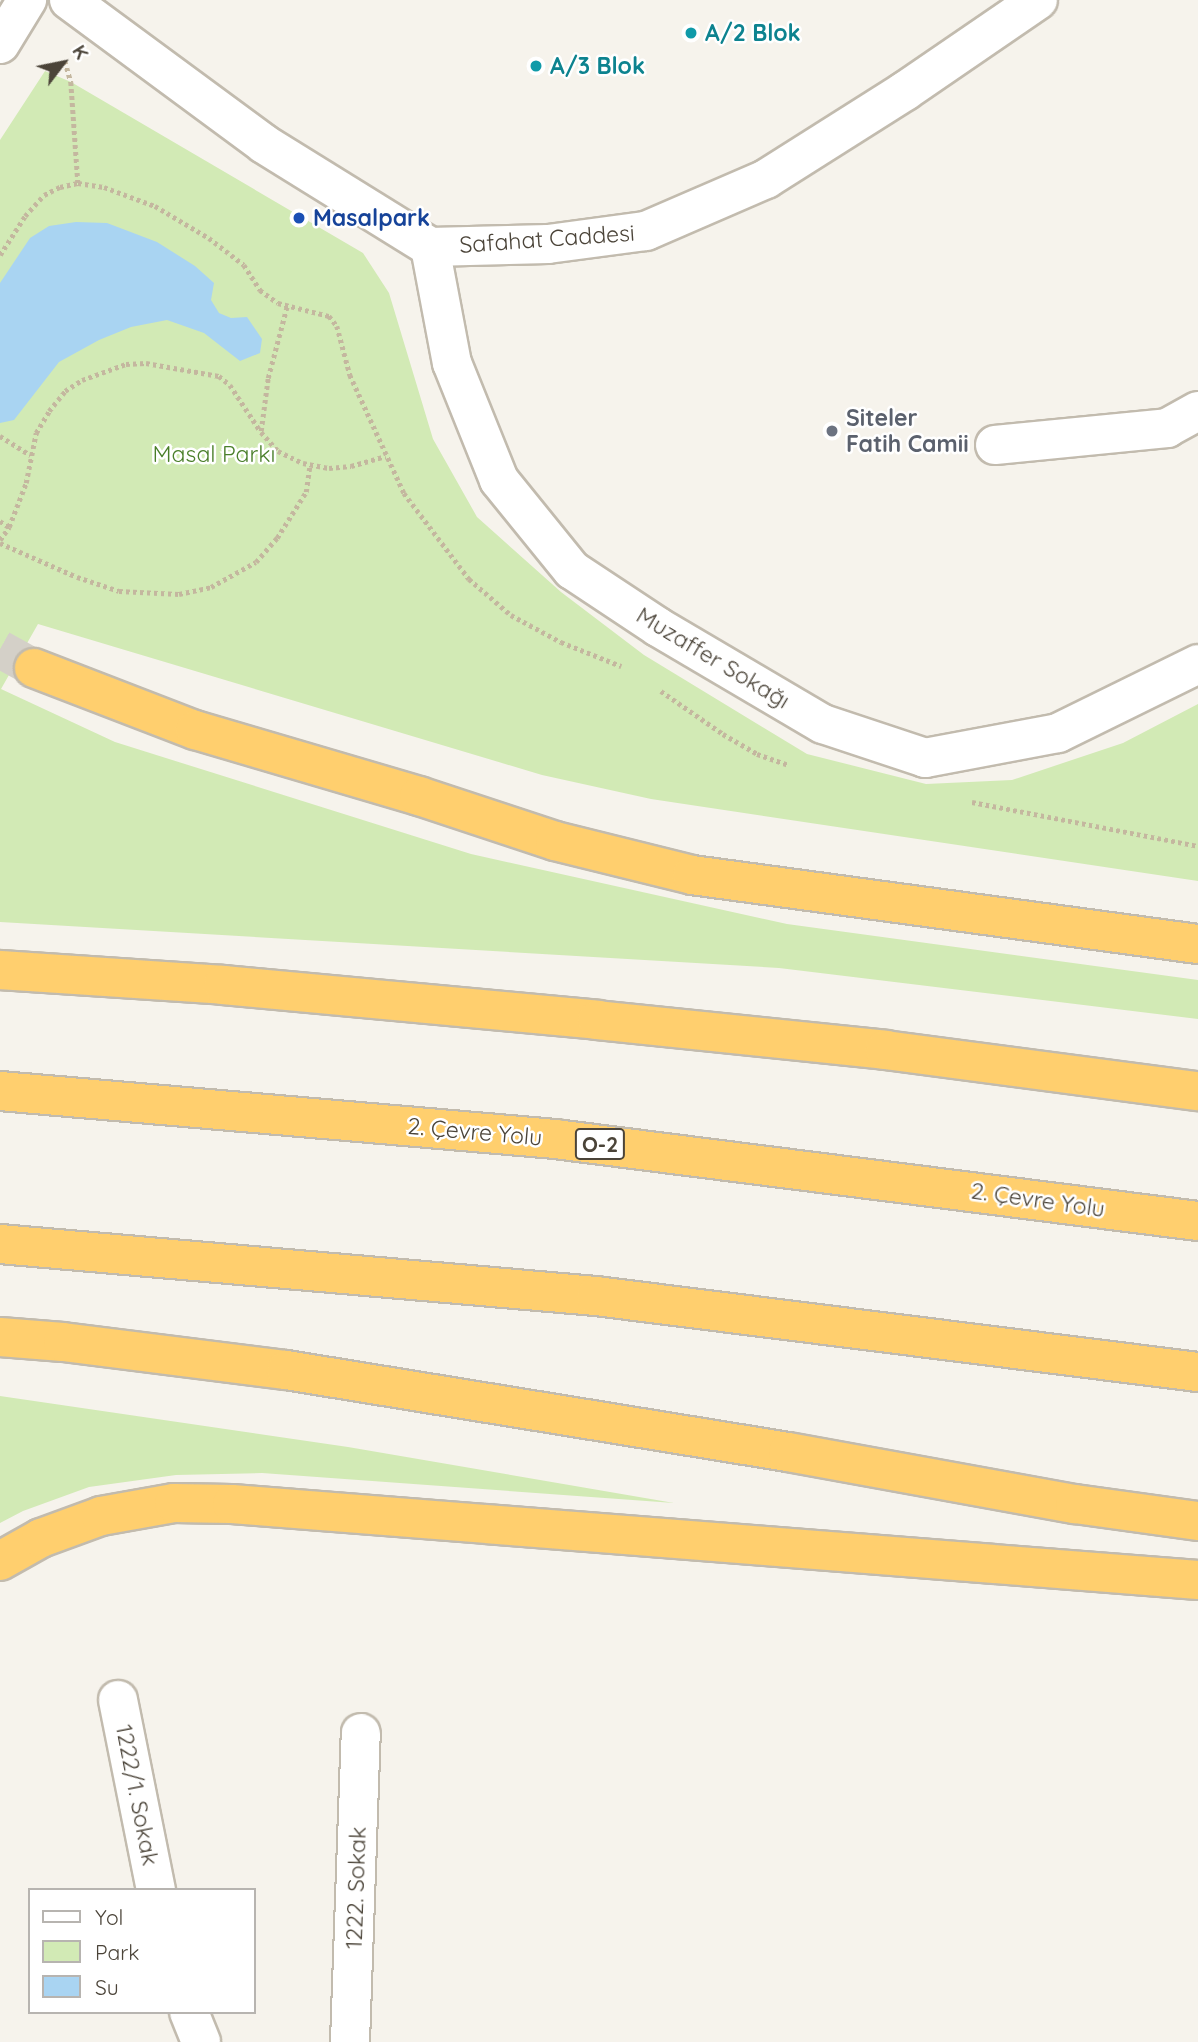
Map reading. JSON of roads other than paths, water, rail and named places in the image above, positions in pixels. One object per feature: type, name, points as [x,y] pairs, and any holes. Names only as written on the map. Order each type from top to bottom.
[{"type":"highway","points":[[34,668],[195,730],[419,796],[555,841],[692,875],[1198,944]]},
{"type":"highway","points":[[0,970],[223,985],[583,1019],[885,1050],[1198,1091]]},
{"type":"highway","name":"2. Çevre Yolu","points":[[0,1091],[555,1139],[1198,1221]]},
{"type":"highway","points":[[0,1244],[596,1296],[1198,1372]]},
{"type":"highway","points":[[0,1337],[63,1342],[312,1374],[775,1450],[1075,1504],[1198,1521]]},
{"type":"highway","points":[[0,1561],[41,1538],[102,1516],[174,1503],[232,1504],[1198,1580]]},
{"type":"street","points":[[0,44],[27,0]]},
{"type":"street","name":"Safahat Caddesi","points":[[69,0],[264,144],[430,247],[548,244],[646,231],[766,179],[905,91],[1038,0]]},
{"type":"street","name":"Muzaffer Sokağı","points":[[430,247],[452,363],[499,480],[572,570],[658,627],[823,724],[925,758],[1058,733],[1198,664]]},
{"type":"street","points":[[995,446],[1167,428],[1198,411]]},
{"type":"street","name":"1222/1. Sokak","points":[[118,1700],[156,1888]]},
{"type":"street","name":"1222. Sokak","points":[[350,2042],[361,1734]]},
{"type":"street","points":[[190,2014],[201,2042]]},
{"type":"water","points":[[76,222],[107,223],[157,242],[195,266],[214,283],[211,300],[219,313],[231,318],[247,317],[262,339],[260,353],[240,361],[204,333],[167,320],[131,327],[99,340],[59,362],[14,420],[0,423],[0,283],[30,238],[49,226]]},
{"type":"tunnel","points":[[0,649],[34,668]]},
{"type":"place","name":"A/2 Blok","points":[[691,33]]},
{"type":"place","name":"A/3 Blok","points":[[536,66]]},
{"type":"place","name":"Masalpark","points":[[299,218]]},
{"type":"place","name":"Siteler Fatih Camii","points":[[832,431]]},
{"type":"park label","name":"Masal Parkı","points":[[214,454]]}]
